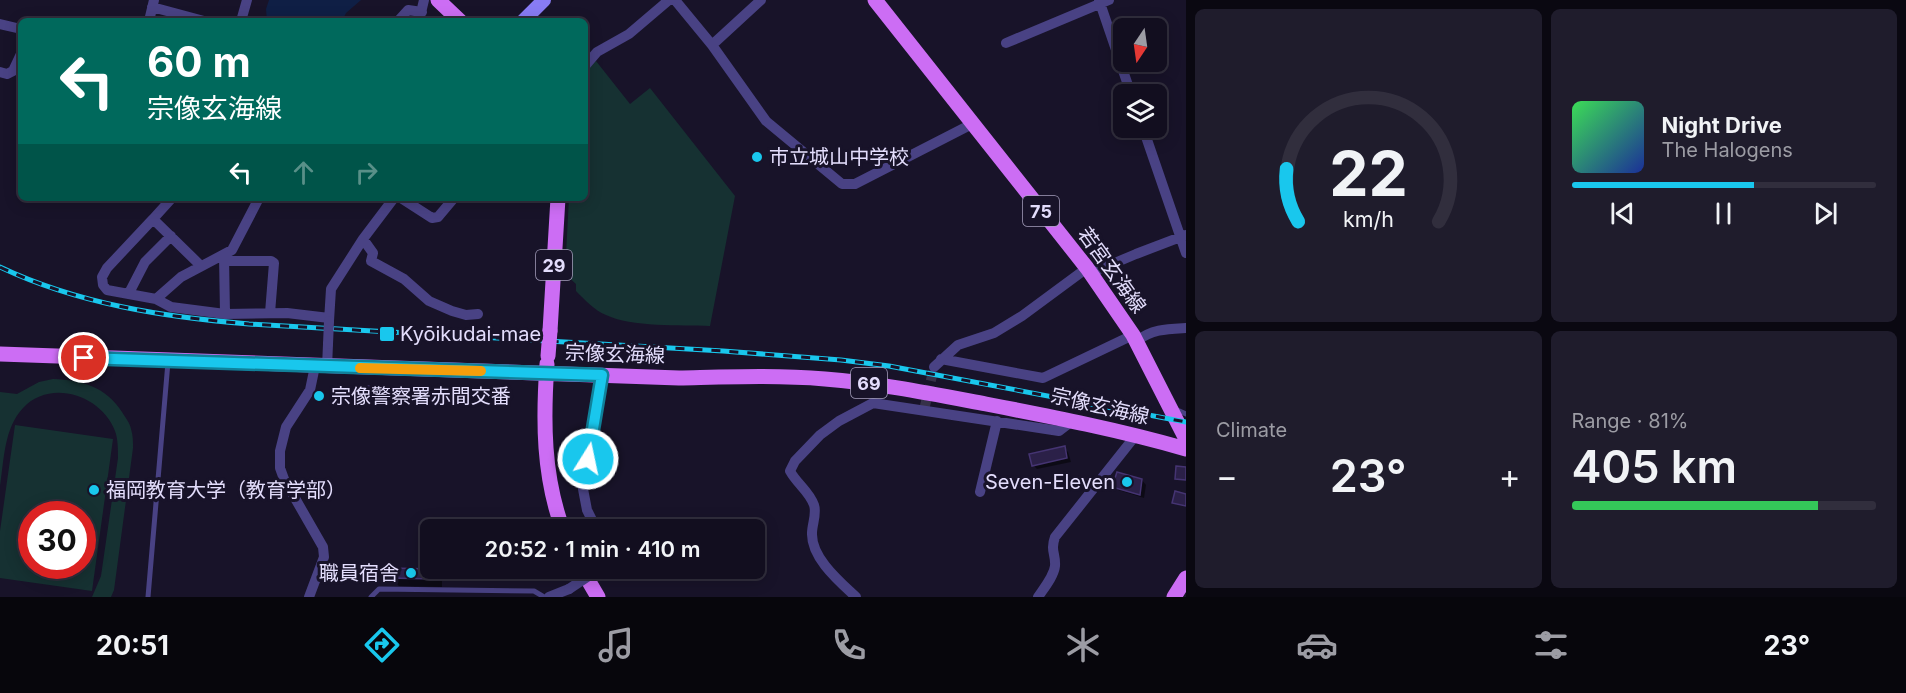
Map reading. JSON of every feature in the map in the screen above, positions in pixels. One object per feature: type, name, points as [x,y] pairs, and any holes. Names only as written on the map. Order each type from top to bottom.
[{"type":"main road","points":[[438,0],[457,18]]},
{"type":"main road","points":[[532,18],[544,0]]},
{"type":"main road","name":"若宮玄海線","points":[[874,0],[1087,268],[1135,338],[1186,441]]},
{"type":"main road","name":"29","points":[[546,373],[558,201]]},
{"type":"main road","name":"宗像玄海線","points":[[0,354],[679,378],[769,376],[865,382],[1136,435],[1186,441]]},
{"type":"main road","points":[[546,373],[547,471],[559,519]]},
{"type":"main road","points":[[1174,597],[1186,578]]},
{"type":"main road","points":[[587,579],[598,597]]},
{"type":"street","points":[[242,18],[247,0]]},
{"type":"street","points":[[401,18],[408,10],[421,16],[424,0]]},
{"type":"street","points":[[588,62],[597,52],[629,34],[669,0]]},
{"type":"street","points":[[675,0],[712,45],[766,121],[842,183],[855,184],[972,124]]},
{"type":"street","points":[[712,45],[761,0]]},
{"type":"street","points":[[1006,43],[1103,1],[1128,84]]},
{"type":"street","points":[[153,4],[195,18]]},
{"type":"street","points":[[0,24],[18,28]]},
{"type":"street","points":[[0,72],[7,74],[13,71],[18,60]]},
{"type":"street","points":[[1147,138],[1183,236],[1186,253]]},
{"type":"street","points":[[169,201],[107,268],[102,277],[103,285],[108,290],[156,299],[171,307],[225,314],[270,313],[329,320]]},
{"type":"street","points":[[225,314],[225,259],[257,201]]},
{"type":"street","points":[[309,597],[324,557],[323,547],[284,479],[280,468],[280,451],[286,427],[310,390],[328,344],[331,289],[363,239],[392,201]]},
{"type":"street","points":[[405,201],[432,218],[438,217],[451,201]]},
{"type":"street","points":[[153,219],[201,266]]},
{"type":"street","points":[[129,293],[146,262],[171,236]]},
{"type":"street","points":[[1183,236],[1096,271],[1087,268],[1022,316],[994,333],[958,345],[937,363],[1043,378],[1145,334],[1158,330],[1186,328]]},
{"type":"street","points":[[363,239],[373,254],[371,261],[404,279],[429,300],[452,311],[466,315],[478,314]]},
{"type":"street","points":[[156,299],[181,277],[201,266],[225,259],[271,261],[274,263],[270,313]]},
{"type":"street","points":[[592,519],[587,510],[583,489],[602,375]]},
{"type":"street","points":[[856,597],[837,581],[816,551],[812,533],[816,509],[807,492],[790,471],[795,461],[820,435],[873,403],[1059,431],[1072,421]]},
{"type":"street","points":[[980,492],[997,421]]},
{"type":"street","points":[[1038,597],[1054,570],[1052,547],[1055,537],[1136,435]]},
{"type":"street","points":[[549,597],[569,589],[584,579]]},
{"type":"lane","points":[[148,597],[168,361]]},
{"type":"lane","points":[[1170,407],[1186,414]]},
{"type":"lane","points":[[371,597],[379,589],[534,591],[544,597]]},
{"type":"lane","points":[[416,590],[416,597]]},
{"type":"green space","points":[[596,61],[630,104],[650,88],[735,196],[710,326],[656,325],[616,319],[590,304],[576,291],[576,284],[565,274],[569,201],[588,201],[588,68]]},
{"type":"green space","points":[[53,379],[83,383],[109,396],[129,422],[132,431],[133,448],[114,590],[111,597],[92,597],[101,576],[118,458],[115,431],[99,408],[88,400],[61,393],[47,394],[34,399],[17,416],[8,435],[0,486],[0,392],[17,394],[39,382]]},
{"type":"green space","points":[[15,425],[113,439],[96,562],[96,501],[18,501],[18,579],[94,579],[92,591],[0,578],[0,531]]},
{"type":"water","points":[[269,0],[361,0],[344,18],[267,18],[266,9]]},
{"type":"building","points":[[368,386],[408,388],[407,401],[367,399]]},
{"type":"building","points":[[1065,446],[1067,458],[1032,466],[1029,454]]},
{"type":"building","points":[[1176,466],[1186,467],[1186,480],[1175,479]]},
{"type":"building","name":"Seven-Eleven","points":[[1117,472],[1142,479],[1140,495],[1112,487]]},
{"type":"building","points":[[1175,491],[1186,494],[1186,506],[1172,503]]},
{"type":"building","name":"職員宿舎","points":[[389,568],[420,569],[420,579],[389,578]]},
{"type":"tunnel","points":[[924,410],[934,367]]},
{"type":"railway","points":[[0,267],[60,291],[153,313],[249,324],[723,351],[841,360],[889,366],[1186,422]]},
{"type":"slow traffic","points":[[360,368],[481,371]]},
{"type":"place","name":"市立城山中学校","points":[[757,157]]},
{"type":"place","name":"Kyōikudai-mae","points":[[387,334]]},
{"type":"place","name":"宗像警察署赤間交番","points":[[319,396]]},
{"type":"place","name":"Seven-Eleven","points":[[1127,482]]},
{"type":"place","name":"福岡教育大学（教育学部）","points":[[94,490]]},
{"type":"place","name":"職員宿舎","points":[[411,573]]},
{"type":"route","points":[[84,358],[602,375],[588,459]]}]
